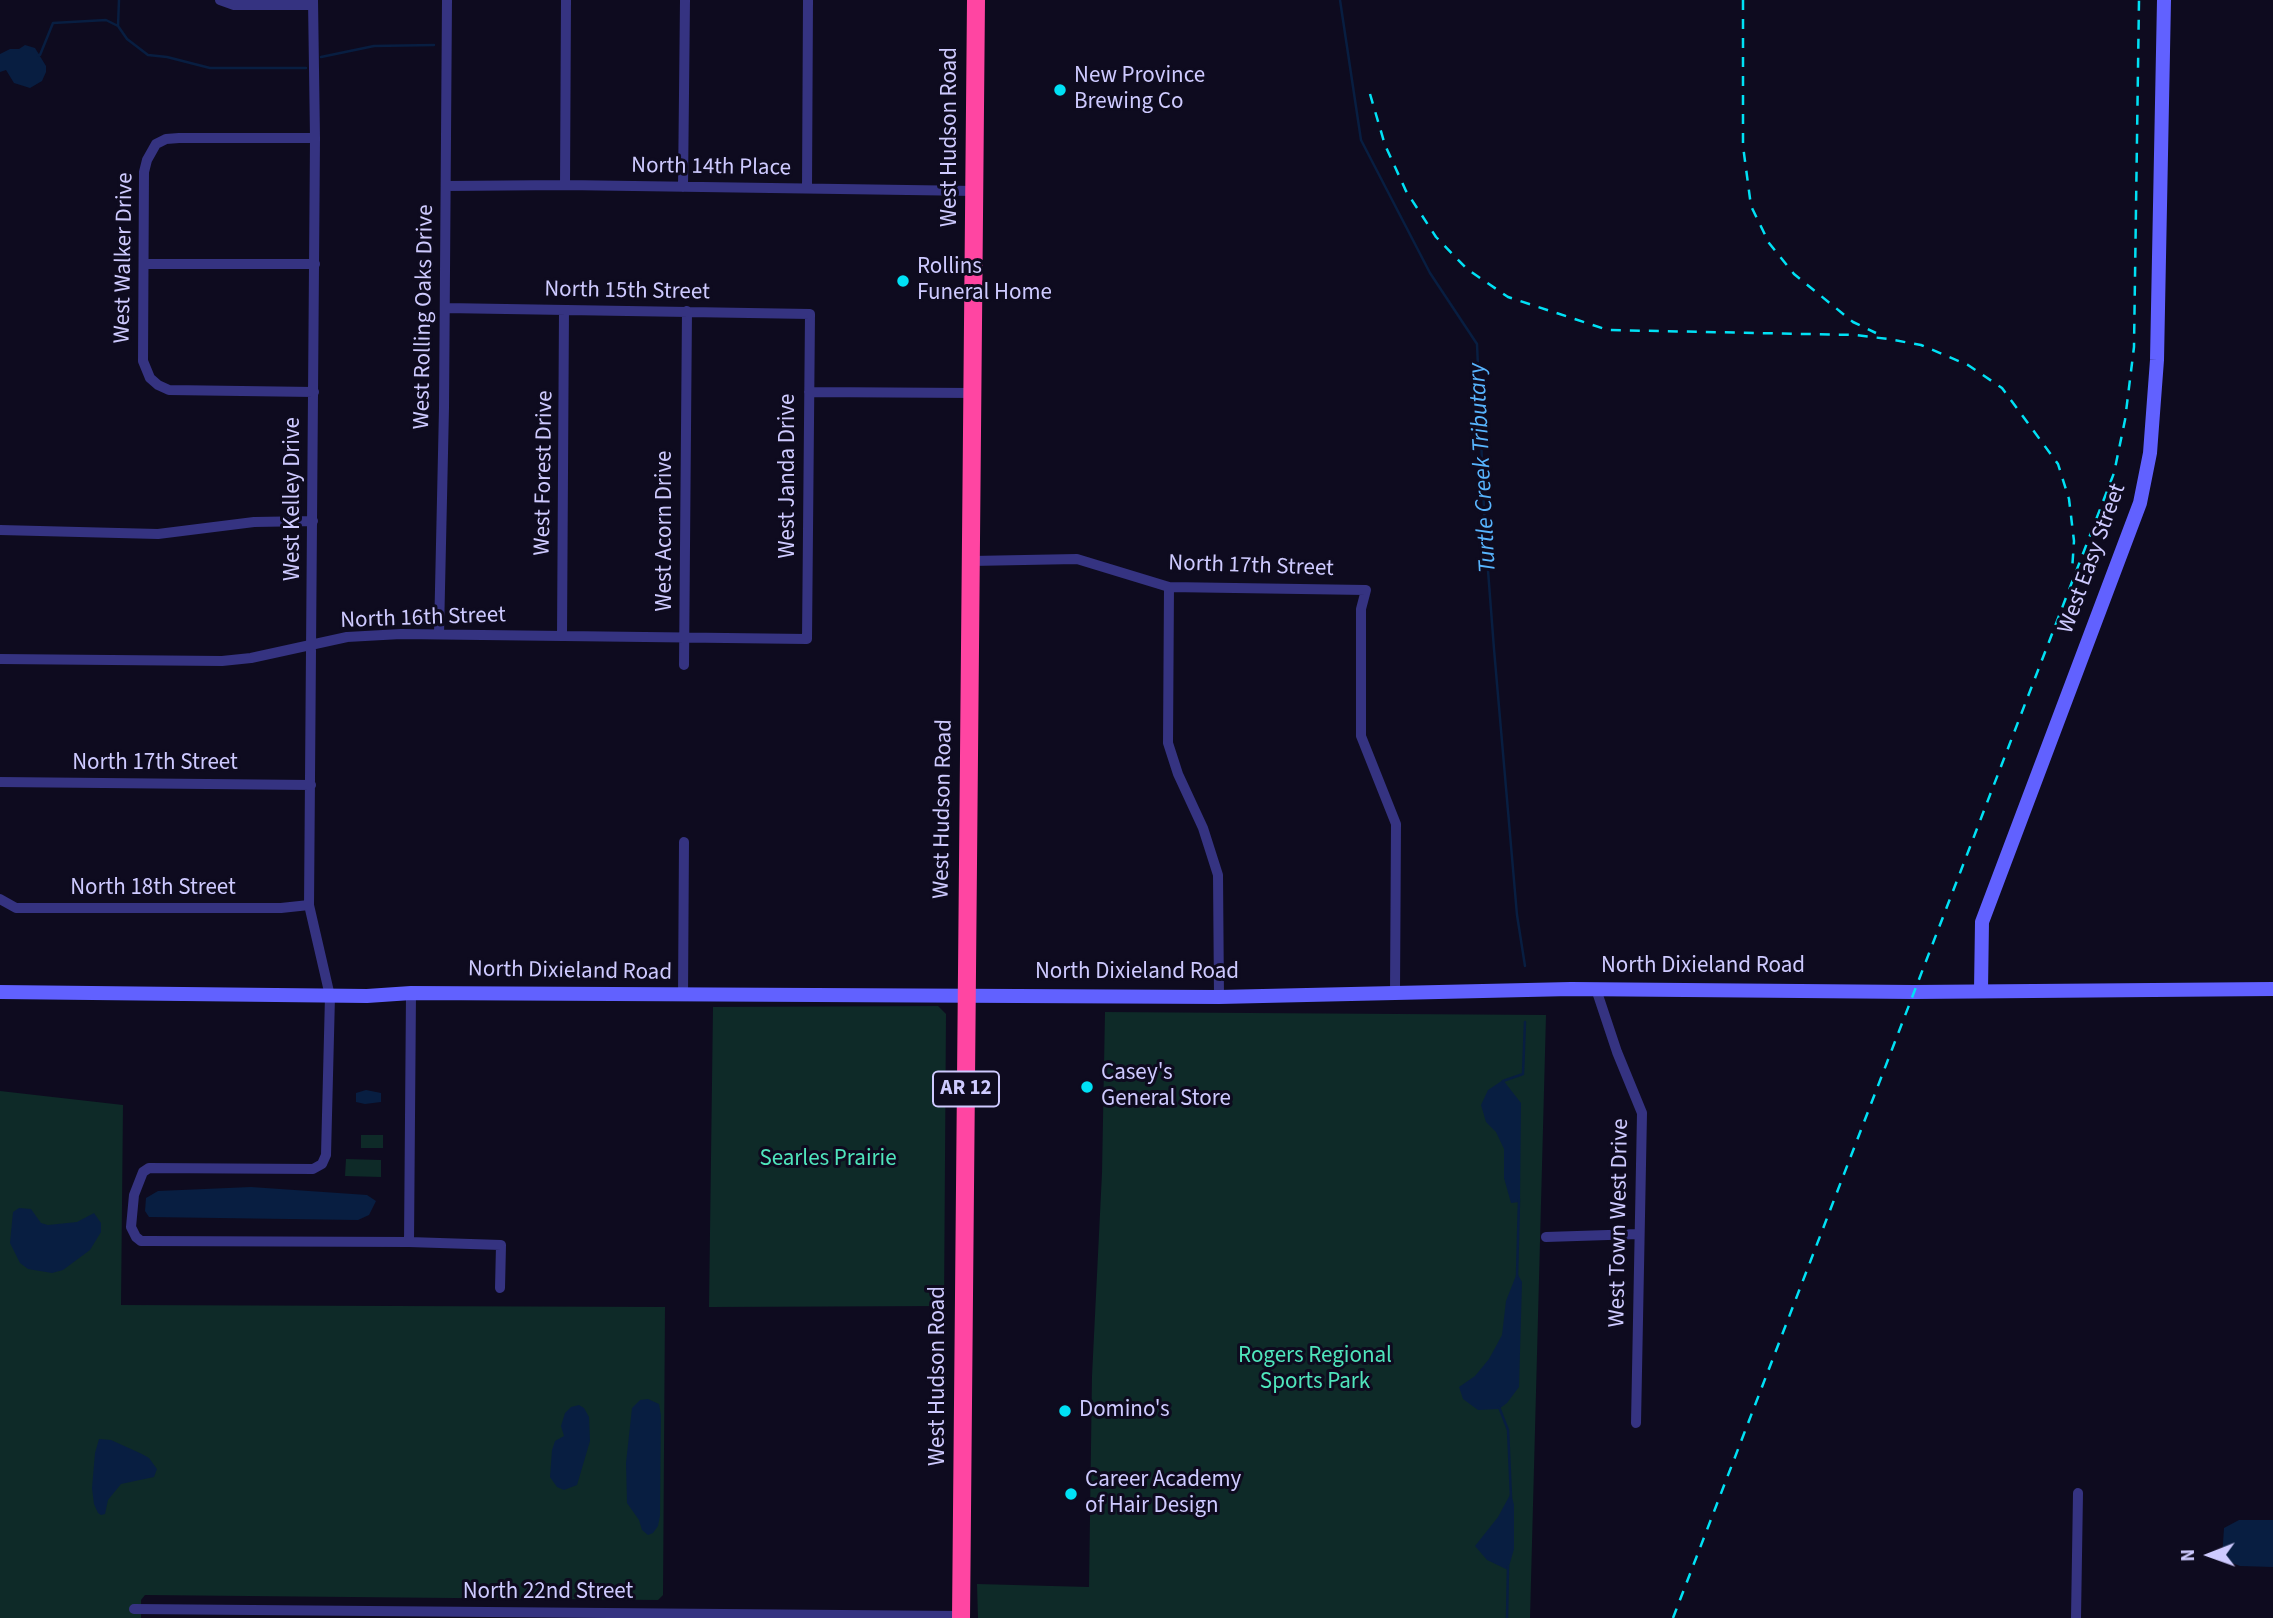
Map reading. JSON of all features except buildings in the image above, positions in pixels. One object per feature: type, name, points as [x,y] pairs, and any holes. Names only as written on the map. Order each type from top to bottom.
[{"type":"highway","name":"West Hudson Road","points":[[961,1617],[976,0]]},
{"type":"street","points":[[220,0],[234,5],[313,3]]},
{"type":"street","name":"West Rolling Oaks Drive","points":[[439,634],[447,0]]},
{"type":"street","points":[[565,185],[566,0]]},
{"type":"street","points":[[683,187],[685,0]]},
{"type":"street","points":[[807,188],[808,0]]},
{"type":"street","name":"West Easy Street","points":[[1982,990],[1982,922],[2140,503],[2150,453],[2157,360],[2164,0]]},
{"type":"street","name":"West Kelley Drive","points":[[313,3],[315,264],[309,905],[330,996],[326,1155],[322,1164],[313,1169],[149,1168],[143,1172],[134,1195],[131,1227],[141,1241],[409,1242]]},
{"type":"street","name":"West Walker Drive","points":[[314,392],[169,390],[158,385],[148,373],[143,361],[144,172],[156,144],[166,139],[179,138],[315,138]]},
{"type":"street","name":"North 14th Place","points":[[446,186],[565,185],[975,191]]},
{"type":"street","points":[[144,264],[315,264]]},
{"type":"street","name":"North 15th Street","points":[[445,308],[810,314]]},
{"type":"street","name":"West Forest Drive","points":[[562,636],[565,310]]},
{"type":"street","name":"West Acorn Drive","points":[[684,665],[687,311]]},
{"type":"street","name":"West Janda Drive","points":[[807,639],[810,314]]},
{"type":"street","points":[[809,392],[974,393]]},
{"type":"street","points":[[0,530],[158,534],[254,522],[313,521]]},
{"type":"street","name":"North 17th Street","points":[[971,561],[1077,559],[1169,587],[1366,590],[1361,609],[1361,736],[1395,824],[1395,992]]},
{"type":"street","points":[[1169,587],[1168,743],[1178,774],[1203,828],[1218,875],[1219,997]]},
{"type":"street","name":"North 16th Street","points":[[0,659],[222,661],[251,659],[358,636],[439,634],[807,639]]},
{"type":"street","name":"North 17th Street","points":[[0,782],[311,785]]},
{"type":"street","points":[[683,996],[684,842]]},
{"type":"street","name":"North 18th Street","points":[[0,899],[16,908],[281,908],[309,905]]},
{"type":"street","name":"North Dixieland Road","points":[[0,992],[330,996],[411,993],[1219,997],[1597,989],[1914,992],[2273,989]]},
{"type":"street","name":"West Town West Drive","points":[[1597,989],[1642,1113],[1636,1423]]},
{"type":"street","points":[[411,993],[409,1242],[501,1245],[500,1288]]},
{"type":"street","points":[[1546,1237],[1639,1234]]},
{"type":"street","points":[[2076,1618],[2078,1493]]},
{"type":"street","name":"North 22nd Street","points":[[134,1609],[961,1617]]},
{"type":"green space","name":"Searles Prairie","points":[[938,1006],[946,1014],[944,1306],[709,1307],[713,1007]]},
{"type":"green space","name":"Rogers Regional Sports Park","points":[[1105,1012],[1546,1015],[1530,1618],[978,1618],[977,1584],[1089,1587],[1092,1376],[1102,1173]]},
{"type":"green space","points":[[0,1091],[123,1105],[121,1305],[665,1307],[663,1595],[658,1600],[145,1595],[141,1600],[141,1618],[0,1618]]},
{"type":"green space","points":[[361,1135],[383,1135],[383,1148],[361,1148]]},
{"type":"green space","points":[[346,1159],[381,1160],[381,1177],[345,1176]]},
{"type":"water","points":[[25,45],[35,48],[46,66],[42,81],[30,88],[14,83],[6,70],[0,72],[0,54]]},
{"type":"water","points":[[1503,1080],[1521,1103],[1520,1202],[1511,1203],[1504,1178],[1504,1149],[1496,1132],[1486,1122],[1481,1105],[1488,1090]]},
{"type":"water","points":[[366,1090],[381,1093],[381,1102],[356,1102],[356,1093]]},
{"type":"water","points":[[251,1187],[367,1195],[376,1201],[369,1215],[358,1220],[149,1217],[145,1211],[146,1198],[158,1191]]},
{"type":"water","points":[[19,1208],[31,1209],[41,1223],[48,1225],[77,1222],[94,1213],[101,1223],[101,1232],[90,1250],[63,1270],[52,1273],[28,1269],[20,1263],[10,1243],[13,1212]]},
{"type":"water","points":[[1517,1273],[1522,1282],[1519,1387],[1499,1409],[1478,1410],[1463,1399],[1459,1387],[1475,1376],[1489,1359],[1502,1335],[1506,1301]]},
{"type":"water","points":[[648,1399],[659,1404],[661,1415],[660,1516],[658,1526],[648,1535],[642,1530],[639,1520],[627,1503],[626,1463],[632,1408],[640,1400]]},
{"type":"water","points":[[579,1405],[589,1417],[590,1441],[577,1485],[564,1490],[557,1487],[550,1477],[552,1450],[555,1441],[564,1436],[561,1426],[565,1413],[571,1407]]},
{"type":"water","points":[[99,1439],[111,1440],[142,1454],[149,1458],[157,1469],[154,1477],[121,1484],[108,1500],[105,1514],[101,1515],[94,1504],[92,1488]]},
{"type":"water","points":[[1511,1493],[1514,1505],[1514,1549],[1508,1570],[1487,1560],[1475,1546],[1498,1517]]},
{"type":"water","points":[[2239,1520],[2273,1520],[2273,1567],[2240,1566],[2222,1559],[2224,1528]]},
{"type":"waterway","points":[[118,26],[119,0]]},
{"type":"waterway","name":"Turtle Creek Tributary","points":[[1340,0],[1361,140],[1430,273],[1477,344],[1485,531],[1494,649],[1517,915],[1525,966]]},
{"type":"waterway","points":[[38,55],[53,23],[106,20],[118,26],[127,39],[148,55],[210,68],[306,68]]},
{"type":"waterway","points":[[321,57],[374,46],[434,45]]},
{"type":"waterway","name":"Turtle Creek Tributary","points":[[1503,1081],[1523,1074],[1525,1022]]},
{"type":"waterway","name":"Turtle Creek Tributary","points":[[1517,1276],[1519,1199]]},
{"type":"waterway","name":"Turtle Creek Tributary","points":[[1499,1407],[1508,1430],[1511,1497]]},
{"type":"waterway","name":"Turtle Creek Tributary","points":[[1507,1618],[1508,1566]]},
{"type":"railway","points":[[1743,0],[1743,146],[1751,206],[1769,243],[1794,274],[1853,322],[1876,333]]},
{"type":"railway","points":[[1673,1618],[2114,473],[2125,420],[2134,347],[2139,0]]},
{"type":"railway","points":[[1370,94],[1385,145],[1406,191],[1436,237],[1467,269],[1508,297],[1608,330],[1855,335],[1921,345],[1968,365],[2002,388],[2058,464],[2069,499],[2074,541],[2072,571]]},
{"type":"place","name":"New Province Brewing Co","points":[[1060,90]]},
{"type":"place","name":"Rollins Funeral Home","points":[[903,281]]},
{"type":"place","name":"Casey's General Store","points":[[1087,1087]]},
{"type":"place","name":"Domino's","points":[[1065,1411]]},
{"type":"place","name":"Career Academy of Hair Design","points":[[1071,1494]]}]
